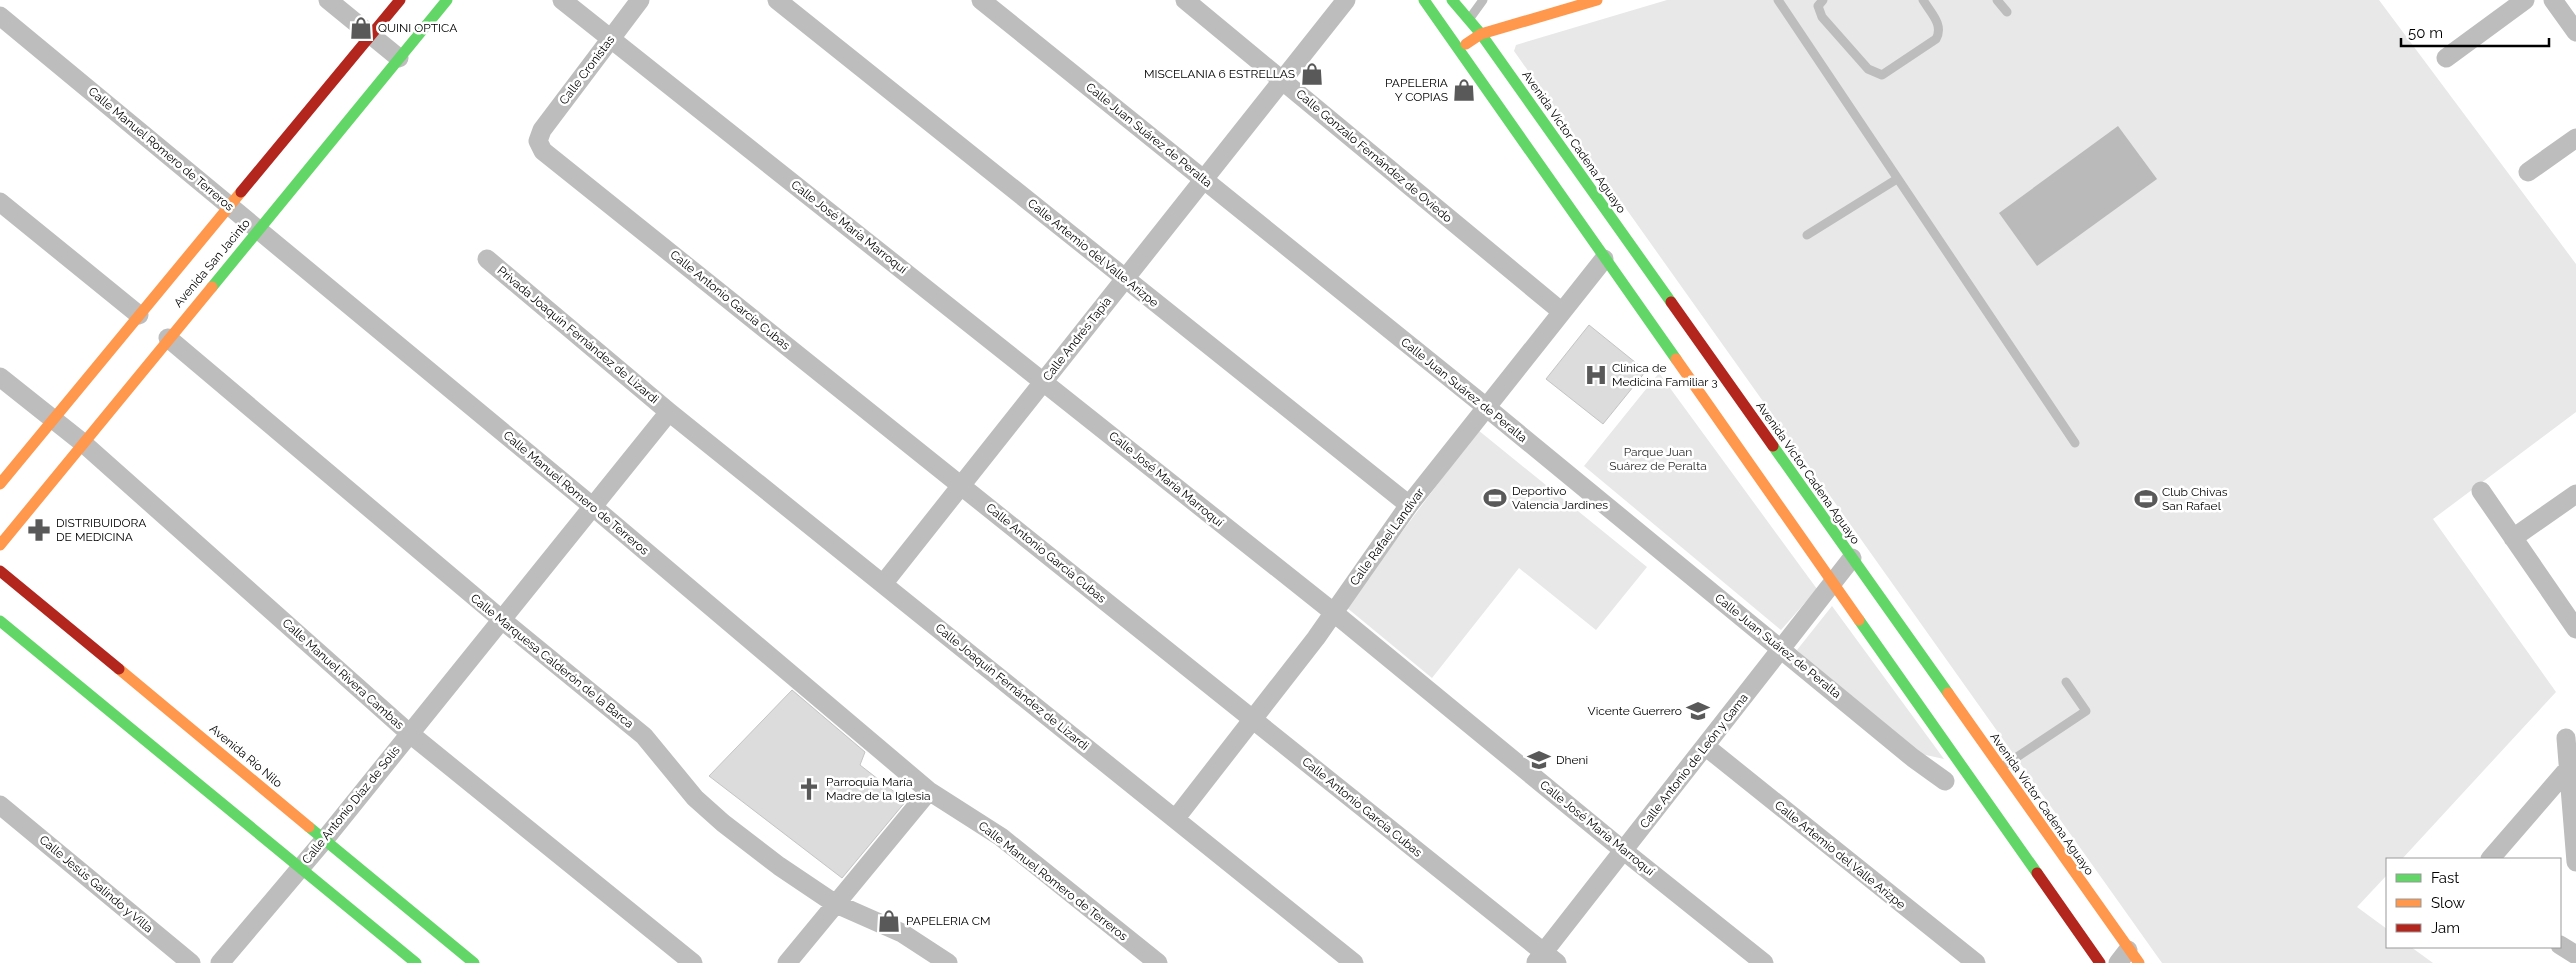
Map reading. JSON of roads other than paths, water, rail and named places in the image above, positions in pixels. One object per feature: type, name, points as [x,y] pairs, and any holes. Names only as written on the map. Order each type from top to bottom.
[{"type":"street","points":[[328,0],[399,58]]},
{"type":"street","name":"Avenida San Jacinto","points":[[0,484],[55,420],[139,315],[400,0]]},
{"type":"street","name":"Avenida San Jacinto","points":[[0,545],[447,0]]},
{"type":"street","name":"Calle José María Marroquí","points":[[562,0],[1333,612],[1624,851],[1764,963]]},
{"type":"street","name":"Calle Cronistas","points":[[538,141],[542,130],[640,0]]},
{"type":"street","name":"Calle Artemio del Valle Arizpe","points":[[777,0],[1409,505]]},
{"type":"street","name":"Calle Juan Suárez de Peralta","points":[[981,0],[1486,408],[1913,758],[1945,781]]},
{"type":"street","name":"Calle Gonzalo Fernández de Oviedo","points":[[1185,0],[1562,312]]},
{"type":"street","name":"Calle Andrés Tapia","points":[[883,584],[1346,0]]},
{"type":"street","points":[[1424,0],[2100,963]]},
{"type":"street","name":"Avenida Víctor Cadena Aguayo","points":[[1452,0],[1480,34],[1852,558],[2000,768],[2128,959]]},
{"type":"street","points":[[1458,50],[1480,34],[1598,0]]},
{"type":"street","points":[[2446,58],[2525,0]]},
{"type":"street","points":[[2553,0],[2576,32]]},
{"type":"street","name":"Calle Manuel Romero de Terreros","points":[[0,16],[592,506],[929,790],[1001,837],[1158,963]]},
{"type":"street","points":[[2528,172],[2576,138]]},
{"type":"street","name":"Calle Antonio García Cubas","points":[[538,141],[543,151],[962,484],[1254,720],[1545,960]]},
{"type":"street","points":[[0,202],[139,315]]},
{"type":"street","name":"Privada Joaquín Fernández de Lizardi","points":[[487,259],[669,412]]},
{"type":"street","name":"Calle Rafael Landívar","points":[[1176,818],[1254,720],[1409,505],[1604,259]]},
{"type":"street","name":"Calle Marquesa Calderón de la Barca","points":[[168,338],[501,619],[644,736],[695,798],[723,823],[779,866],[834,903],[902,933],[948,963]]},
{"type":"street","name":"Calle Manuel Rivera Cambas","points":[[0,377],[83,443],[409,733],[693,963]]},
{"type":"street","name":"Calle Antonio Díaz de Solís","points":[[220,963],[325,839],[669,412]]},
{"type":"street","name":"Calle Joaquín Fernández de Lizardi","points":[[669,412],[1354,963]]},
{"type":"street","points":[[2481,491],[2576,629]]},
{"type":"street","points":[[2513,538],[2576,494]]},
{"type":"street","name":"Calle Antonio de León y Gama","points":[[1545,960],[1624,851],[1852,558]]},
{"type":"street","name":"Avenida Río Nilo","points":[[0,571],[474,963]]},
{"type":"street","points":[[0,621],[416,963]]},
{"type":"street","points":[[2566,738],[2567,770],[2576,862]]},
{"type":"street","name":"Calle Artemio del Valle Arizpe","points":[[1705,746],[1976,963]]},
{"type":"street","points":[[2491,858],[2567,770]]},
{"type":"street","points":[[787,963],[834,903],[929,790]]},
{"type":"street","name":"Calle Jesús Galindo y Villa","points":[[0,805],[191,963]]},
{"type":"street","points":[[2561,947],[2576,955]]},
{"type":"lane","points":[[1469,20],[1482,0]]},
{"type":"lane","points":[[1778,0],[2075,443]]},
{"type":"lane","points":[[1823,0],[1818,6],[1822,17],[1868,70],[1882,75],[1936,40],[1940,33],[1939,26],[1922,0]]},
{"type":"lane","points":[[1997,0],[2008,12]]},
{"type":"lane","points":[[1807,235],[1897,178]]},
{"type":"lane","points":[[2000,768],[2086,711],[2066,682]]},
{"type":"place","name":"QUINI OPTICA","points":[[361,28]]},
{"type":"place","name":"MISCELANIA 6 ESTRELLAS","points":[[1312,74]]},
{"type":"place","name":"PAPELERIA Y COPIAS","points":[[1464,90]]},
{"type":"place","name":"Clínica de Medicina Familiar 3","points":[[1596,375]]},
{"type":"place","name":"Deportivo Valencia Jardines","points":[[1495,498]]},
{"type":"place","name":"Club Chivas San Rafael","points":[[2146,499]]},
{"type":"place","name":"DISTRIBUIDORA DE MEDICINA","points":[[39,530]]},
{"type":"place","name":"Vicente Guerrero","points":[[1698,711]]},
{"type":"place","name":"Dheni","points":[[1539,760]]},
{"type":"place","name":"Parroquia María Madre de la Iglesia","points":[[809,789]]},
{"type":"place","name":"PAPELERIA CM","points":[[889,921]]},
{"type":"park label","name":"Parque Juan Suárez de Peralta","points":[[1658,459]]}]
